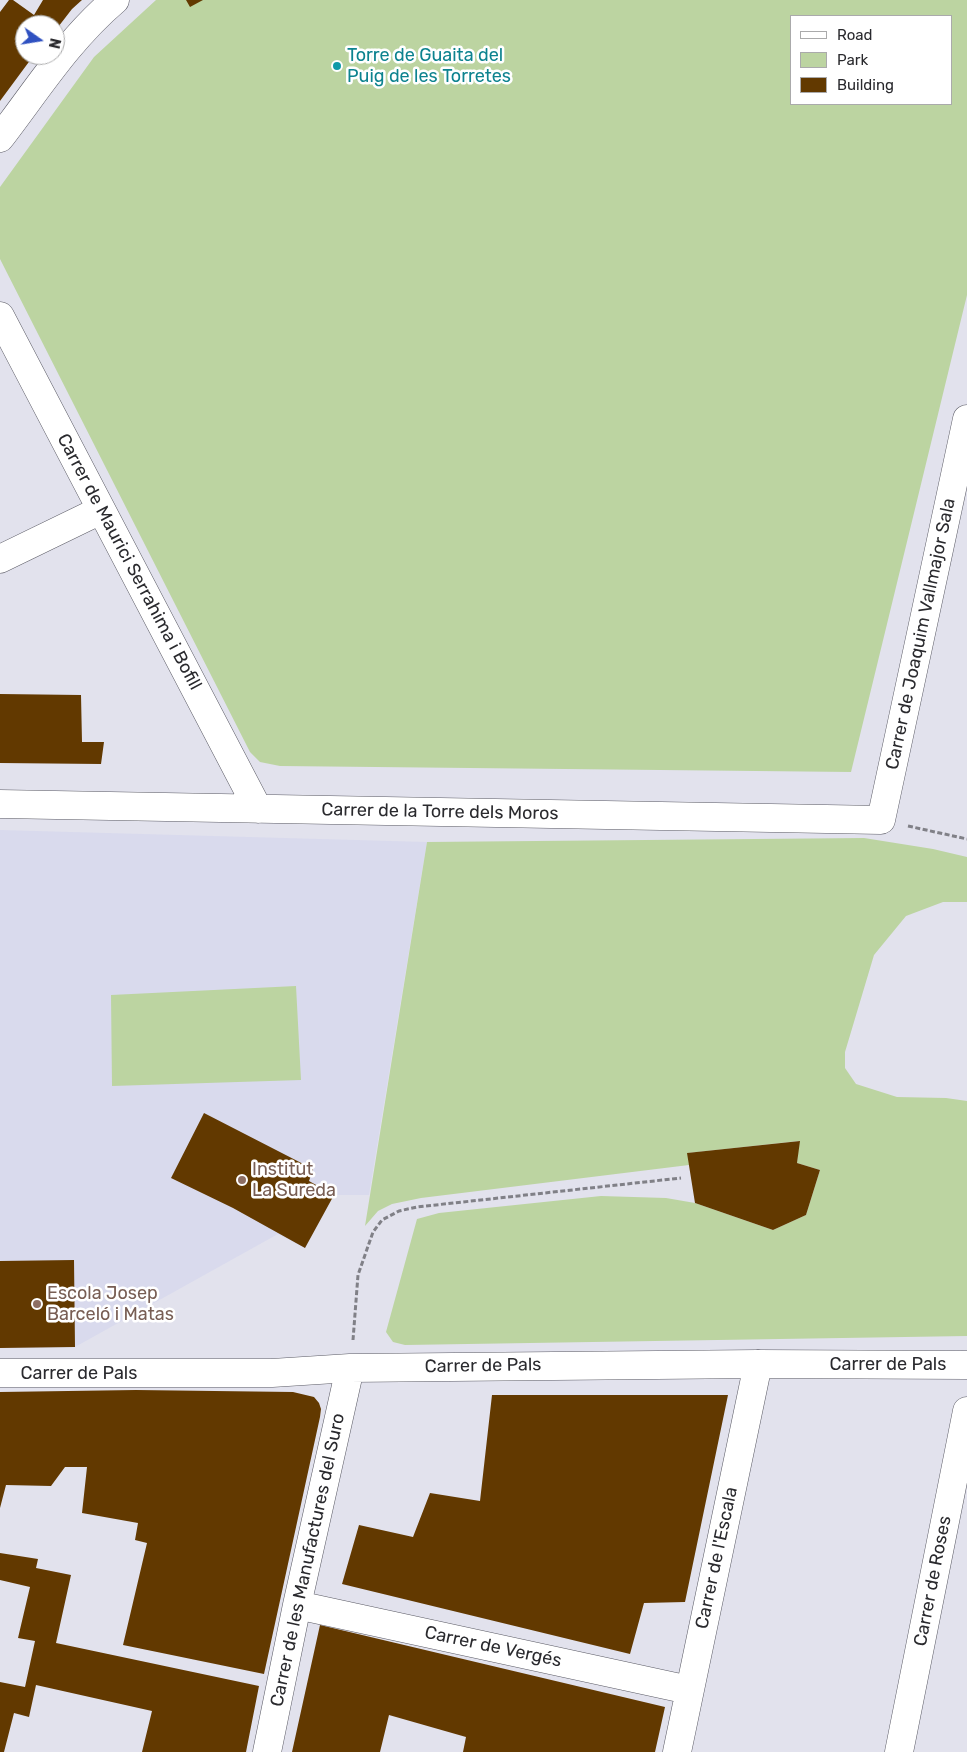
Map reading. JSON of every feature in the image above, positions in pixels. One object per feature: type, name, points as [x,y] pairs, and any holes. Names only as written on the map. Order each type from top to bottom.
[{"type":"street","points":[[0,138],[66,48],[96,16],[115,0]]},
{"type":"street","name":"Carrer de Maurici Serrahima i Bofill","points":[[0,316],[258,809]]},
{"type":"street","name":"Carrer de Joaquim Vallmajor Sala","points":[[881,820],[967,419]]},
{"type":"street","points":[[0,559],[101,510]]},
{"type":"street","name":"Carrer de la Torre dels Moros","points":[[0,804],[881,820]]},
{"type":"street","name":"Carrer de Pals","points":[[0,1374],[272,1373],[350,1368],[758,1364],[967,1365]]},
{"type":"street","name":"Carrer de l'Escala","points":[[677,1752],[758,1364]]},
{"type":"street","name":"Carrer de les Manufactures del Suro","points":[[267,1752],[297,1605],[350,1368]]},
{"type":"street","name":"Carrer de Roses","points":[[898,1752],[967,1411]]},
{"type":"street","name":"Carrer de Vergés","points":[[297,1605],[689,1690]]},
{"type":"path","points":[[881,820],[967,839]]},
{"type":"path","points":[[350,1368],[358,1276],[372,1232],[382,1220],[399,1211],[417,1206],[681,1178]]},
{"type":"shaded area","points":[[0,830],[427,842],[369,1195],[334,1195],[305,1248],[278,1234],[75,1347],[0,1348]]},
{"type":"green space","points":[[156,0],[967,0],[967,295],[851,772],[280,766],[260,762],[250,752],[0,259],[0,187],[94,57]]},
{"type":"green space","points":[[864,838],[933,849],[967,857],[967,902],[943,902],[906,916],[874,955],[845,1052],[845,1068],[856,1084],[897,1097],[946,1098],[967,1101],[967,1336],[405,1345],[393,1342],[386,1332],[417,1219],[439,1213],[601,1196],[666,1198],[695,1203],[773,1230],[806,1215],[820,1170],[797,1163],[799,1141],[688,1153],[689,1165],[421,1198],[392,1204],[378,1211],[365,1226],[427,842]]},
{"type":"green space","points":[[296,986],[301,1080],[112,1086],[111,995]]},
{"type":"building","points":[[9,0],[13,0],[34,15],[15,15],[15,65],[27,65],[0,101],[0,12]]},
{"type":"building","points":[[43,0],[82,0],[65,18],[65,15],[34,15]]},
{"type":"building","points":[[186,0],[203,0],[190,7]]},
{"type":"building","points":[[0,694],[81,695],[82,742],[104,742],[101,764],[0,763]]},
{"type":"building","name":"Institut La Sureda","points":[[204,1113],[313,1169],[309,1181],[334,1195],[305,1248],[233,1208],[171,1178]]},
{"type":"building","points":[[800,1141],[797,1163],[820,1170],[806,1215],[773,1230],[695,1203],[687,1153]]},
{"type":"building","name":"Escola Josep Barceló i Matas","points":[[74,1260],[75,1347],[0,1348],[0,1261]]},
{"type":"building","points":[[136,1390],[293,1392],[314,1397],[319,1403],[321,1409],[320,1417],[264,1674],[123,1645],[147,1543],[135,1540],[138,1523],[82,1513],[87,1467],[65,1467],[51,1486],[6,1485],[0,1508],[0,1392]]},
{"type":"building","points":[[492,1395],[728,1395],[685,1602],[644,1603],[630,1654],[342,1584],[359,1525],[413,1537],[430,1493],[480,1501]]},
{"type":"building","points":[[0,1553],[38,1559],[36,1568],[71,1575],[56,1643],[259,1686],[246,1752],[142,1752],[152,1711],[36,1685],[29,1717],[14,1713],[4,1752],[0,1752],[0,1682],[25,1687],[35,1641],[18,1638],[30,1587],[0,1580]]},
{"type":"building","points":[[320,1625],[665,1707],[655,1752],[463,1752],[466,1737],[389,1715],[380,1752],[292,1752]]},
{"type":"place","name":"Torre de Guaita del Puig de les Torretes","points":[[337,66]]},
{"type":"place","name":"Institut La Sureda","points":[[242,1180]]},
{"type":"place","name":"Escola Josep Barceló i Matas","points":[[37,1304]]}]
